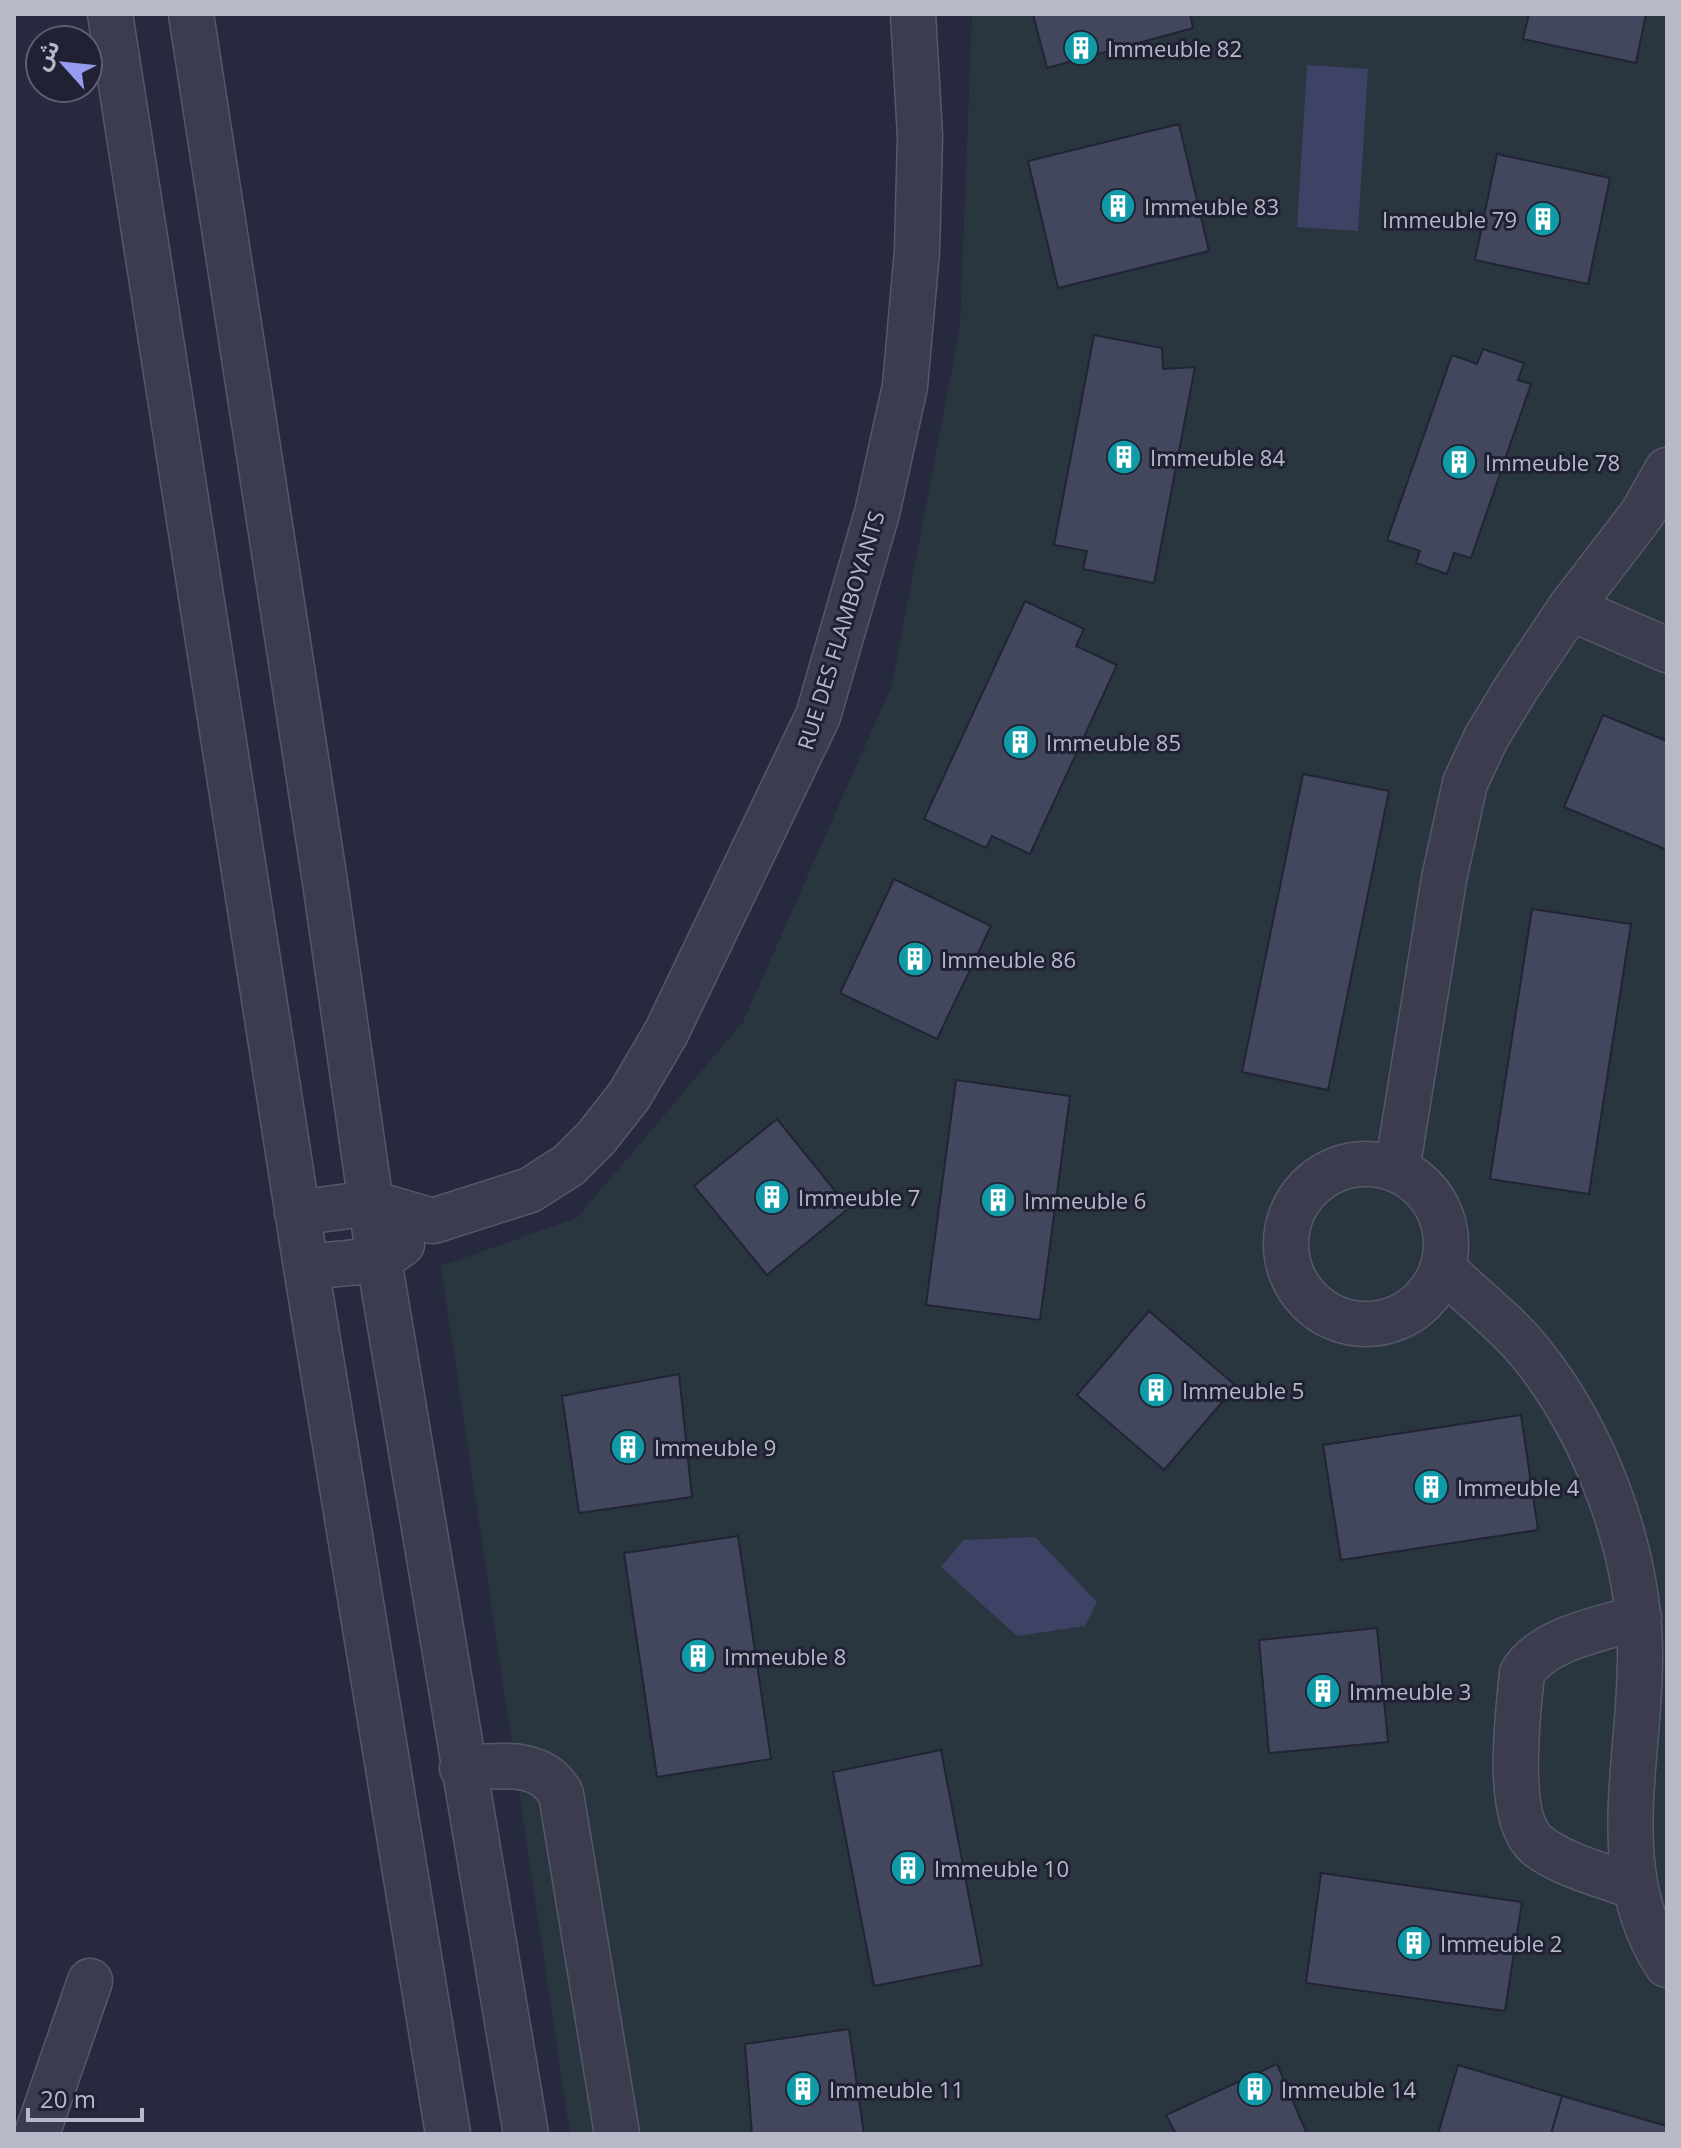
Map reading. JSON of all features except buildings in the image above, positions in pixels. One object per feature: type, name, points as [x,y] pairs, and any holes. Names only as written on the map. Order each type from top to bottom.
[{"type":"street","points":[[110,14],[297,1213],[448,2134]]},
{"type":"street","points":[[191,14],[325,882],[379,1260],[462,1768],[526,2134]]},
{"type":"street","name":"RUE DES FLAMBOYANTS","points":[[379,1260],[433,1221],[530,1190],[569,1165],[629,1096],[697,972],[818,716],[877,513],[905,386],[917,251],[920,136],[913,14]]},
{"type":"street","points":[[1397,1170],[1444,879],[1465,783],[1486,738],[1570,608],[1642,514],[1667,470]]},
{"type":"street","points":[[1570,608],[1667,650]]},
{"type":"street","points":[[1354,1165],[1397,1170],[1421,1186],[1438,1210],[1446,1238],[1443,1268],[1421,1303],[1399,1318],[1372,1325],[1345,1322],[1321,1311],[1294,1280],[1286,1240],[1292,1214],[1307,1191],[1328,1174],[1354,1165]]},
{"type":"street","points":[[297,1213],[371,1203],[433,1221]]},
{"type":"street","points":[[306,1267],[379,1260]]},
{"type":"street","points":[[1443,1268],[1530,1353],[1577,1426],[1619,1529],[1639,1617],[1639,1687],[1630,1832],[1634,1887],[1651,1938],[1667,1965]]},
{"type":"street","points":[[1634,1887],[1562,1859],[1538,1847],[1528,1836],[1519,1803],[1517,1754],[1522,1673],[1528,1663],[1573,1638],[1639,1617]]},
{"type":"street","points":[[462,1768],[530,1767],[552,1778],[561,1794],[617,2134]]},
{"type":"street","points":[[37,2134],[90,1981]]},
{"type":"shaded area","points":[[972,14],[1667,14],[1667,2134],[570,2134],[441,1266],[577,1218],[743,1022],[892,685],[960,327]]},
{"type":"water","points":[[1307,65],[1368,69],[1358,231],[1297,227]]},
{"type":"water","points":[[1035,1537],[1097,1602],[1085,1626],[1017,1636],[941,1567],[964,1540]]},
{"type":"place","name":"Immeuble 82","points":[[1081,48]]},
{"type":"place","name":"Immeuble 83","points":[[1118,206]]},
{"type":"place","name":"Immeuble 79","points":[[1543,219]]},
{"type":"place","name":"Immeuble 84","points":[[1124,457]]},
{"type":"place","name":"Immeuble 78","points":[[1459,462]]},
{"type":"place","name":"Immeuble 85","points":[[1020,742]]},
{"type":"place","name":"Immeuble 86","points":[[915,959]]},
{"type":"place","name":"Immeuble 7","points":[[772,1197]]},
{"type":"place","name":"Immeuble 6","points":[[998,1200]]},
{"type":"place","name":"Immeuble 5","points":[[1156,1390]]},
{"type":"place","name":"Immeuble 9","points":[[628,1447]]},
{"type":"place","name":"Immeuble 4","points":[[1431,1487]]},
{"type":"place","name":"Immeuble 8","points":[[698,1656]]},
{"type":"place","name":"Immeuble 3","points":[[1323,1691]]},
{"type":"place","name":"Immeuble 10","points":[[908,1868]]},
{"type":"place","name":"Immeuble 2","points":[[1414,1943]]},
{"type":"place","name":"Immeuble 11","points":[[803,2089]]},
{"type":"place","name":"Immeuble 14","points":[[1255,2089]]}]
